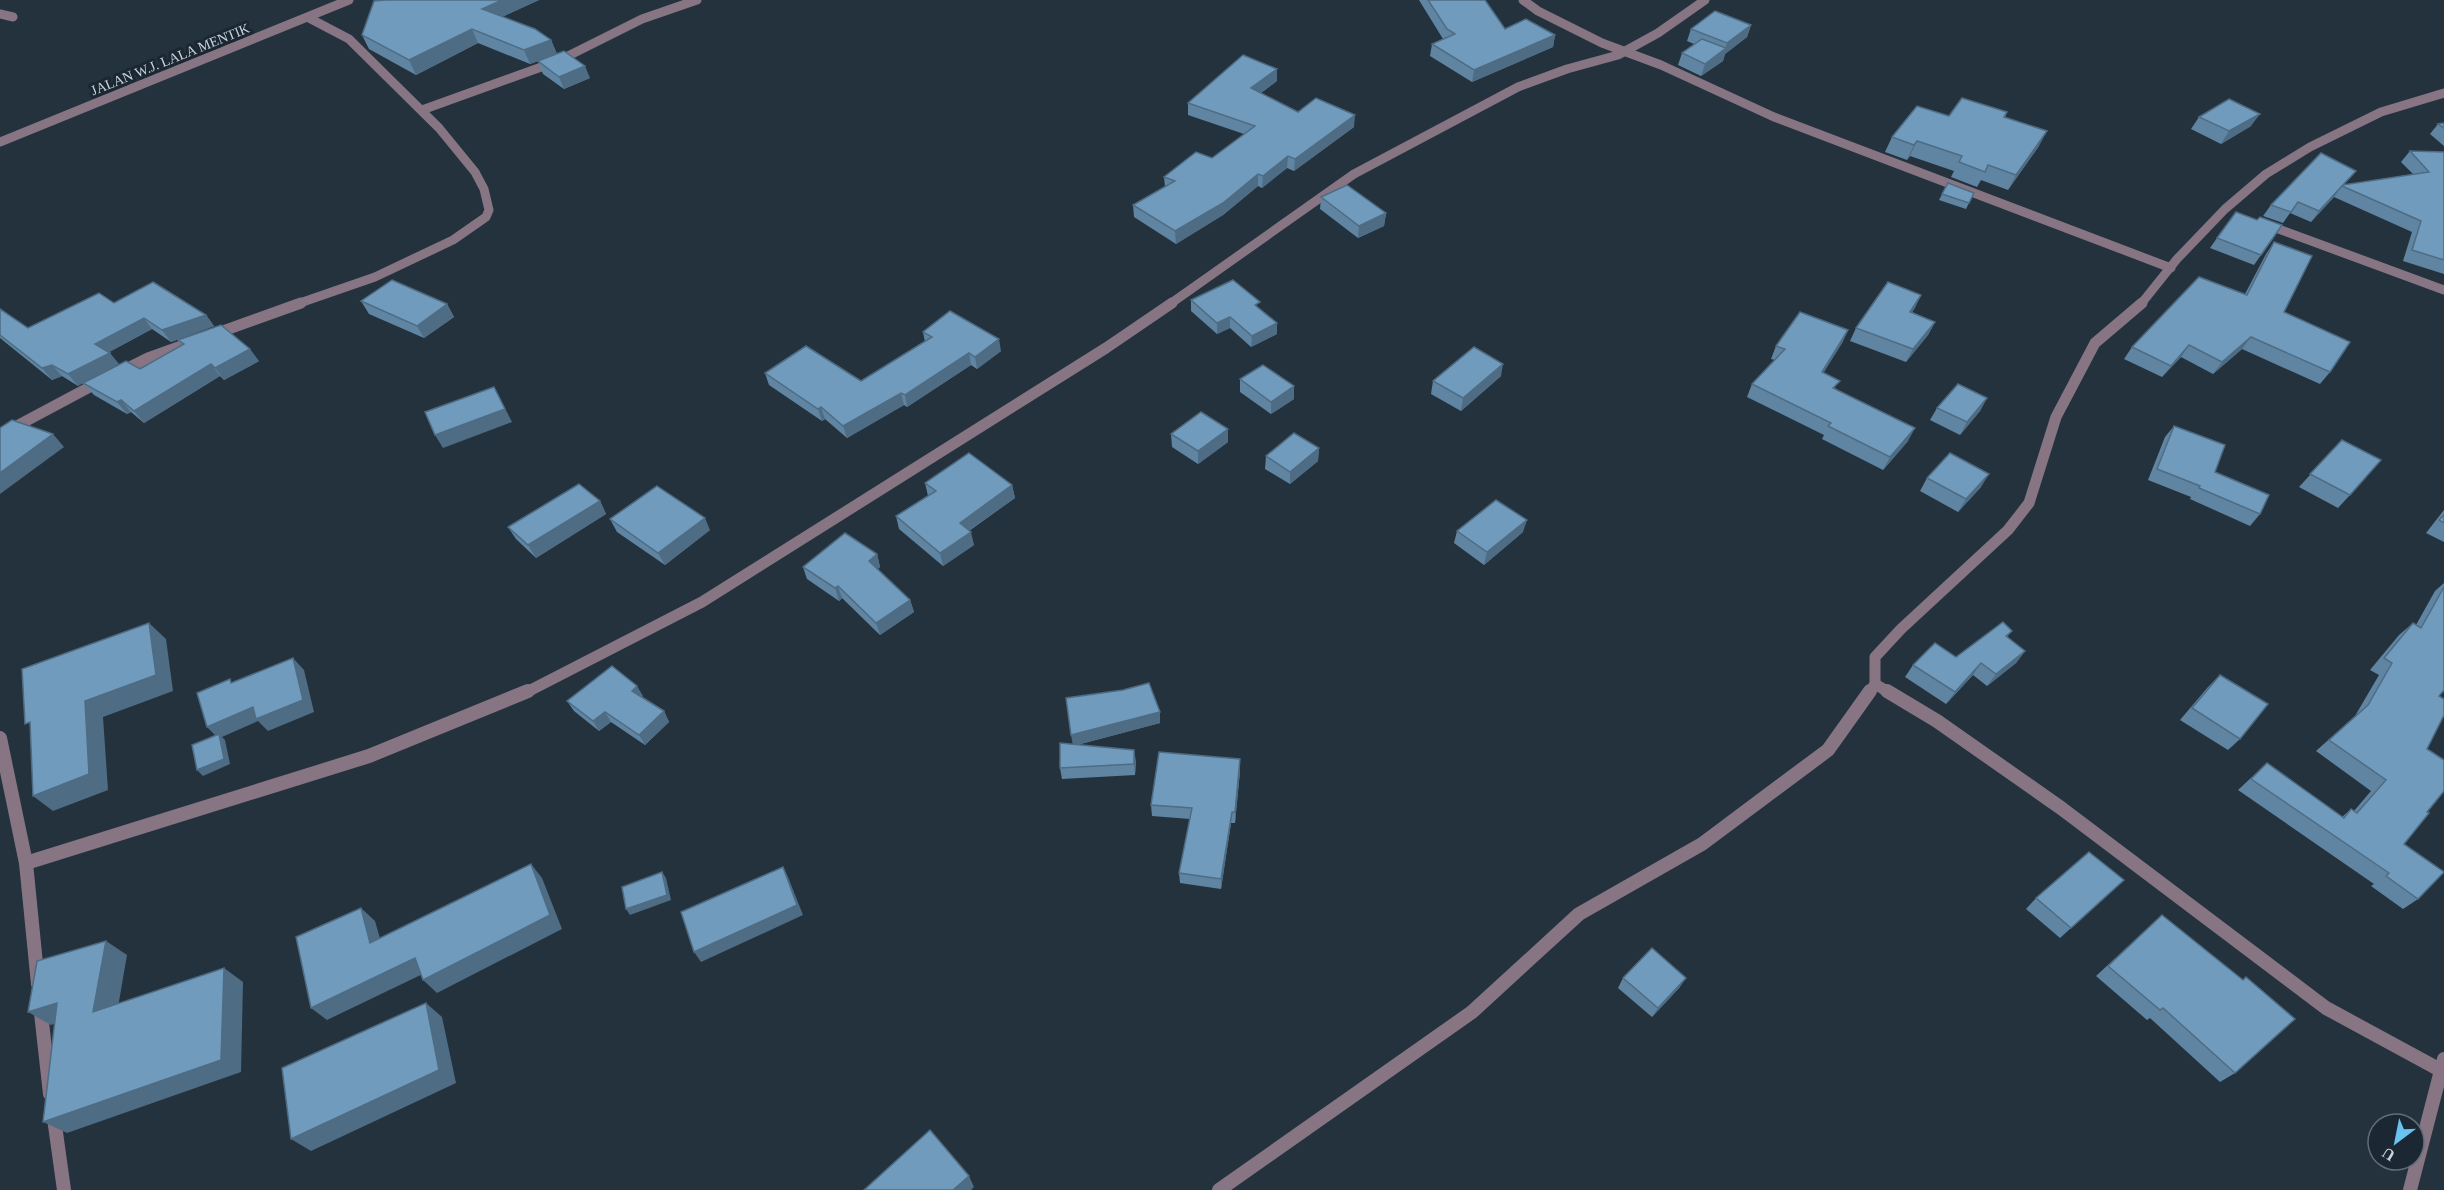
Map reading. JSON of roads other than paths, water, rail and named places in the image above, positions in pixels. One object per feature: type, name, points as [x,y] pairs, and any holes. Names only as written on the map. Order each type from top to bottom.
[{"type":"street","name":"JALAN W.J. LALA MENTIK","points":[[0,142],[349,0]]},
{"type":"street","points":[[422,110],[558,61],[642,19],[697,0]]},
{"type":"street","points":[[1523,0],[1538,11],[1585,35],[1774,117],[2171,268]]},
{"type":"street","points":[[26,863],[369,756],[534,689],[702,602],[941,453],[1106,348],[1354,174],[1518,87],[1625,51],[1658,33],[1705,0]]},
{"type":"street","points":[[0,14],[13,17]]},
{"type":"street","points":[[0,435],[148,358],[375,277],[425,254],[478,225],[486,217],[489,210],[484,189],[475,172],[422,110],[349,39],[309,18]]},
{"type":"street","points":[[1219,1190],[1472,1012],[1579,914],[1702,844],[1828,750],[1875,684],[1875,657],[1901,629],[2008,530],[2029,503],[2056,417],[2095,343],[2142,303],[2171,268],[2266,174],[2310,147],[2381,112],[2438,94],[2444,104]]},
{"type":"street","points":[[2257,221],[2444,290]]},
{"type":"street","points":[[1875,684],[1937,721],[2061,808],[2326,1008],[2442,1067],[2410,1190]]},
{"type":"street","points":[[0,738],[26,863],[44,1050],[64,1190]]}]
